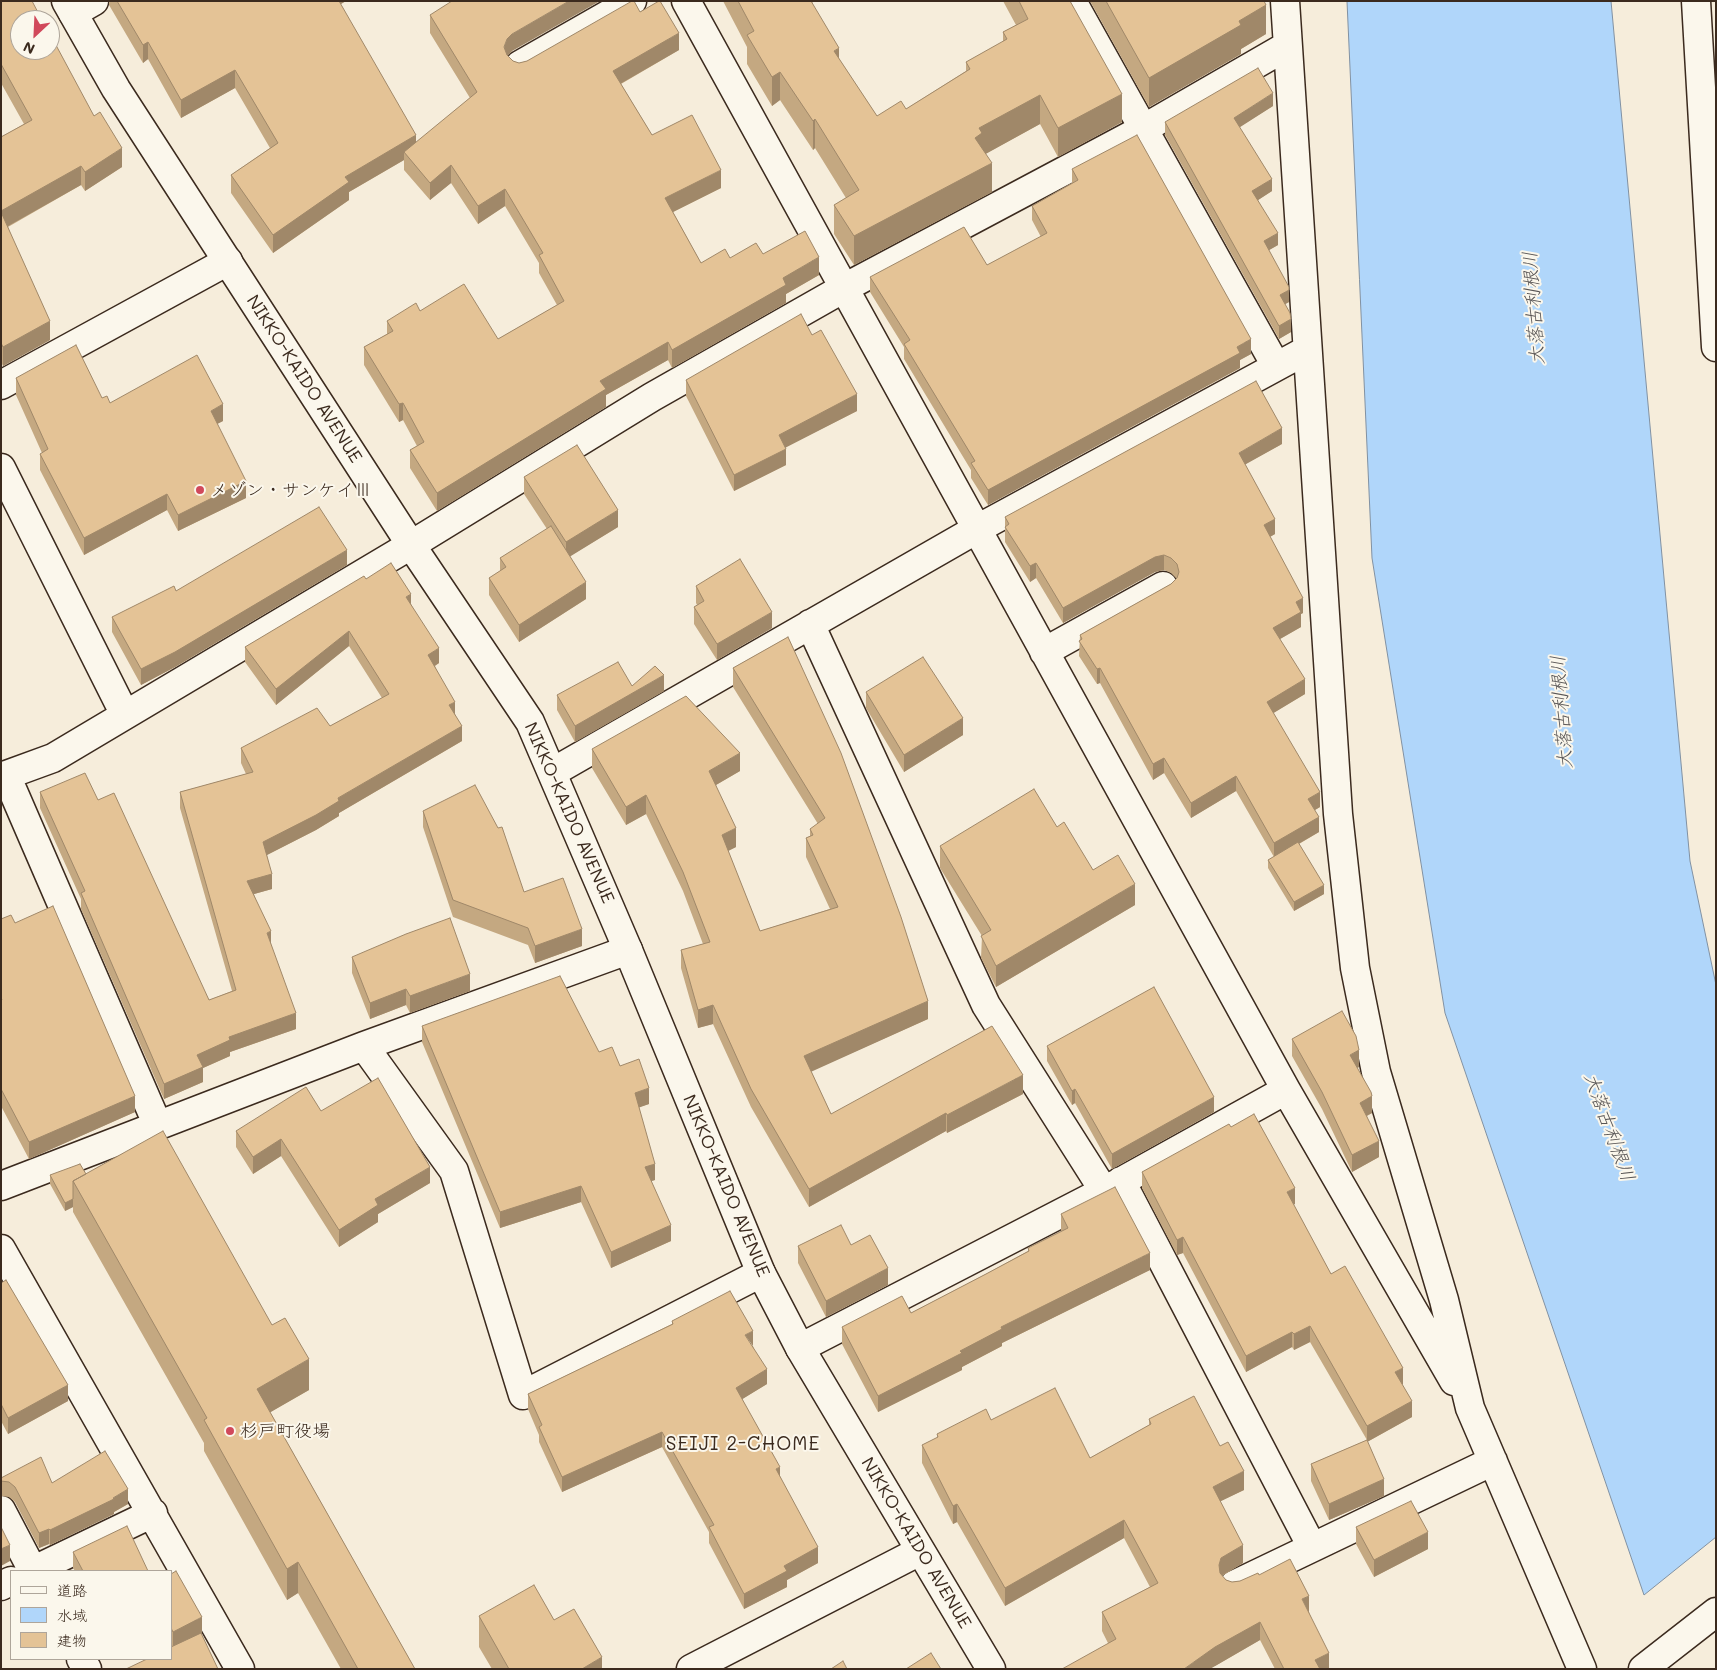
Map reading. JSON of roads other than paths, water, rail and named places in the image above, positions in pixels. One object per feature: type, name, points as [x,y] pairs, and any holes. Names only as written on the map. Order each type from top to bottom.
[{"type":"street","points":[[520,65],[632,1]]},
{"type":"street","points":[[686,1],[1286,1090],[1470,1408],[1582,1669]]},
{"type":"street","points":[[1072,1],[1276,366]]},
{"type":"street","points":[[1285,1],[1306,350],[1338,814],[1356,968],[1376,1072],[1444,1300],[1470,1408]]},
{"type":"street","points":[[1696,1],[1707,56],[1716,347]]},
{"type":"street","name":"NIKKO-KAIDO AVENUE","points":[[77,5],[116,89],[411,545],[530,722],[628,950],[761,1273],[800,1348],[991,1669]]},
{"type":"street","points":[[158,1126],[4,776],[53,758],[411,545],[652,397],[844,288],[1143,129],[1287,46]]},
{"type":"street","points":[[1,385],[228,261]]},
{"type":"street","points":[[553,772],[977,529],[1306,350]]},
{"type":"street","points":[[1,468],[8,497],[126,715]]},
{"type":"street","points":[[1044,652],[1163,586]]},
{"type":"street","points":[[810,624],[986,1005],[1112,1186],[1312,1547]]},
{"type":"street","points":[[1,1186],[364,1046],[628,950]]},
{"type":"street","points":[[364,1046],[454,1171],[523,1395],[761,1273]]},
{"type":"street","points":[[800,1348],[1112,1186],[1286,1090]]},
{"type":"street","points":[[1,1249],[153,1513],[240,1669]]},
{"type":"street","points":[[1234,1585],[1493,1461]]},
{"type":"street","points":[[1,1510],[31,1570]]},
{"type":"street","points":[[34,1570],[153,1513]]},
{"type":"street","points":[[691,1669],[920,1551]]},
{"type":"street","points":[[1643,1669],[1716,1612]]},
{"type":"water","name":"大落古利根川","points":[[1347,1],[1611,1],[1690,861],[1716,985],[1716,1537],[1644,1595],[1445,1013],[1372,558]]},
{"type":"place","name":"メゾン・サンケイⅢ","points":[[200,490]]},
{"type":"place","name":"杉戸町役場","points":[[230,1431]]},
{"type":"district","name":"SEIJI 2-CHOME","points":[[743,1444]]}]
